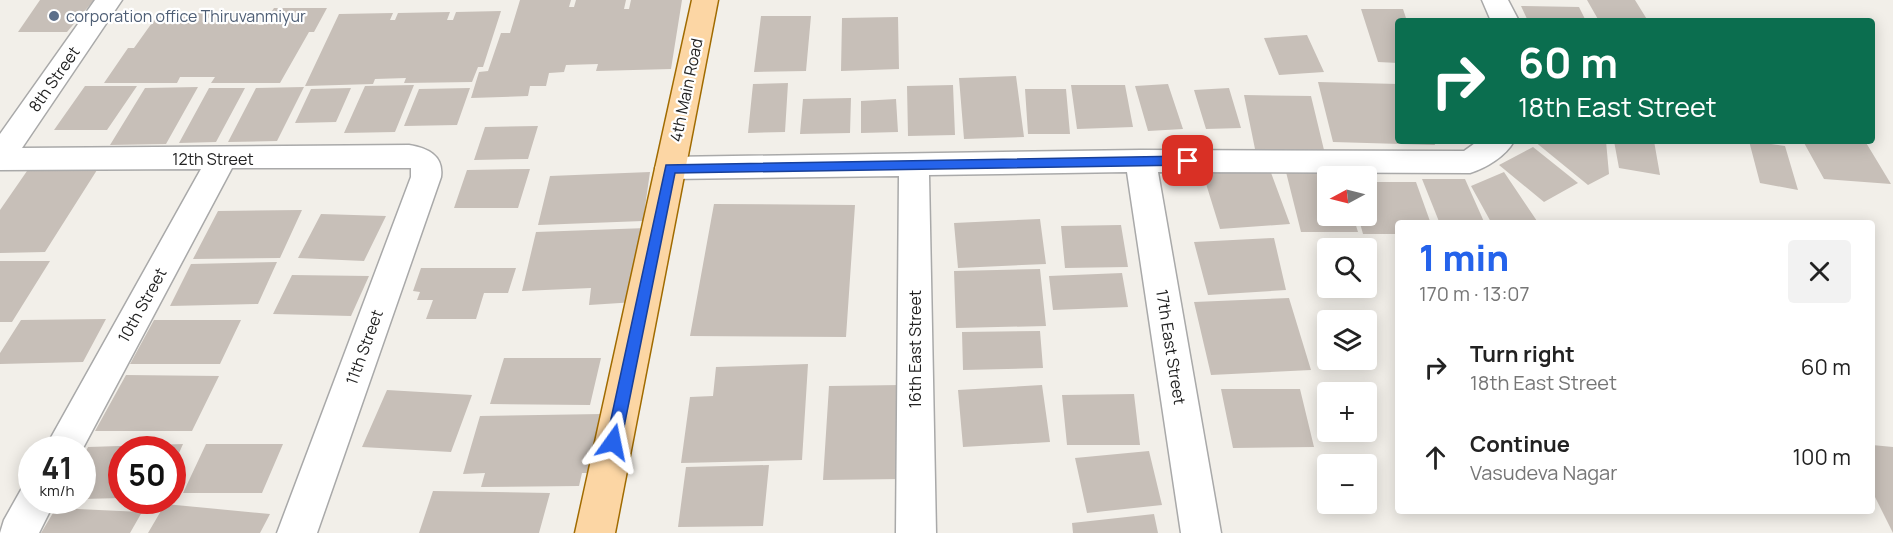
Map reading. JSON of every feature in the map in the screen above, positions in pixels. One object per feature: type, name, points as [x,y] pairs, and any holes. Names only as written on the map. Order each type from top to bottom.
[{"type":"main road","name":"4th Main Road","points":[[595,533],[705,0]]},
{"type":"street","name":"8th Street","points":[[0,158],[109,0]]},
{"type":"street","points":[[1495,0],[1504,18]]},
{"type":"street","points":[[670,168],[1141,161],[1470,162],[1495,144]]},
{"type":"street","name":"12th Street","points":[[0,158],[222,159],[409,156],[421,158],[425,162]]},
{"type":"street","name":"10th Street","points":[[71,436],[222,159]]},
{"type":"street","name":"17th East Street","points":[[1141,161],[1202,533]]},
{"type":"street","name":"11th Street","points":[[297,533],[426,177],[428,170],[425,162]]},
{"type":"street","name":"16th East Street","points":[[914,165],[916,533]]},
{"type":"street","points":[[18,533],[29,514]]},
{"type":"building","name":"corporation office Thiruvanmiyur","points":[[40,0],[94,0],[67,32],[18,32]]},
{"type":"building","points":[[520,0],[571,0],[569,7],[574,7],[576,0],[626,0],[624,9],[629,9],[631,0],[682,0],[671,69],[596,71],[598,64],[566,65],[564,72],[549,73],[546,86],[530,86],[528,96],[471,98],[479,72],[488,71],[501,33],[510,33]]},
{"type":"building","points":[[1587,0],[1635,0],[1646,18],[1597,18]]},
{"type":"building","points":[[1521,6],[1579,7],[1584,18],[1527,18]]},
{"type":"building","points":[[274,8],[327,8],[314,32],[309,32],[280,83],[211,83],[215,77],[180,77],[177,83],[104,83],[128,48],[134,48],[159,13],[212,13],[205,23],[208,23],[215,13],[265,13],[258,25],[263,25]]},
{"type":"building","points":[[1361,9],[1403,9],[1406,18],[1395,18],[1395,63],[1378,62]]},
{"type":"building","points":[[501,11],[483,67],[478,67],[472,82],[404,83],[406,78],[375,79],[373,84],[305,86],[339,14],[393,13],[390,20],[395,20],[398,13],[450,12],[447,20],[453,20],[456,12]]},
{"type":"building","points":[[761,16],[811,16],[806,71],[754,72]]},
{"type":"building","points":[[898,17],[899,69],[841,71],[842,18]]},
{"type":"building","points":[[1307,35],[1324,72],[1279,75],[1264,38]]},
{"type":"building","points":[[1016,76],[1024,137],[964,139],[959,78]]},
{"type":"building","points":[[1318,82],[1395,84],[1395,144],[1333,142]]},
{"type":"building","points":[[788,83],[785,132],[748,133],[753,84]]},
{"type":"building","points":[[1168,84],[1183,129],[1148,131],[1135,86]]},
{"type":"building","points":[[414,85],[395,132],[344,133],[365,86]]},
{"type":"building","points":[[953,85],[955,135],[908,136],[907,86]]},
{"type":"building","points":[[1071,85],[1125,85],[1133,127],[1077,129]]},
{"type":"building","points":[[85,86],[137,86],[107,130],[54,130]]},
{"type":"building","points":[[198,87],[166,144],[110,145],[145,88]]},
{"type":"building","points":[[304,87],[277,141],[228,142],[256,88]]},
{"type":"building","points":[[209,88],[245,88],[216,142],[179,143]]},
{"type":"building","points":[[351,88],[336,122],[295,123],[311,89]]},
{"type":"building","points":[[470,88],[457,125],[404,126],[419,89]]},
{"type":"building","points":[[1229,88],[1241,128],[1206,129],[1194,90]]},
{"type":"building","points":[[1025,89],[1066,89],[1070,134],[1028,134]]},
{"type":"building","points":[[1244,95],[1311,96],[1324,150],[1255,149]]},
{"type":"building","points":[[851,98],[850,133],[800,134],[803,99]]},
{"type":"building","points":[[896,99],[898,132],[861,133],[861,101]]},
{"type":"building","points":[[538,126],[528,159],[474,160],[485,127]]},
{"type":"building","points":[[1538,144],[1606,144],[1609,174],[1588,185]]},
{"type":"building","points":[[1615,144],[1655,144],[1660,175],[1619,168]]},
{"type":"building","points":[[1750,144],[1785,146],[1798,190],[1760,183]]},
{"type":"building","points":[[1805,144],[1867,144],[1891,184],[1824,179]]},
{"type":"building","points":[[1533,147],[1578,183],[1544,202],[1499,165]]},
{"type":"building","points":[[530,169],[518,208],[454,208],[467,170]]},
{"type":"building","points":[[97,170],[45,252],[0,253],[0,210],[27,171]]},
{"type":"building","points":[[1270,170],[1290,224],[1220,229],[1203,174]]},
{"type":"building","points":[[650,172],[643,221],[538,225],[550,176]]},
{"type":"building","points":[[1286,172],[1317,172],[1317,226],[1356,226],[1358,232],[1301,232]]},
{"type":"building","points":[[1504,172],[1536,220],[1490,220],[1471,186]]},
{"type":"building","points":[[1422,179],[1465,179],[1483,220],[1438,220]]},
{"type":"building","points":[[1377,182],[1416,182],[1430,220],[1395,220],[1395,234],[1363,234],[1361,226],[1377,226]]},
{"type":"building","points":[[714,204],[855,205],[846,337],[690,336]]},
{"type":"building","points":[[302,210],[280,258],[193,259],[218,211]]},
{"type":"building","points":[[321,214],[386,216],[364,261],[298,258]]},
{"type":"building","points":[[1040,219],[1046,264],[958,268],[954,223]]},
{"type":"building","points":[[1121,225],[1128,267],[1065,268],[1061,226]]},
{"type":"building","points":[[647,228],[636,302],[589,305],[591,288],[522,291],[536,232]]},
{"type":"building","points":[[1274,238],[1286,290],[1208,295],[1194,242]]},
{"type":"building","points":[[0,261],[50,261],[12,322],[0,322]]},
{"type":"building","points":[[277,262],[258,304],[170,306],[191,264]]},
{"type":"building","points":[[421,268],[516,268],[508,293],[484,293],[476,319],[426,319],[433,300],[417,300],[420,292],[413,291]]},
{"type":"building","points":[[1040,269],[1046,326],[956,328],[954,271]]},
{"type":"building","points":[[1122,273],[1128,307],[1053,310],[1049,276]]},
{"type":"building","points":[[292,275],[369,276],[351,316],[273,314]]},
{"type":"building","points":[[1289,298],[1311,370],[1211,375],[1194,302]]},
{"type":"building","points":[[106,319],[83,362],[0,364],[0,353],[21,320]]},
{"type":"building","points":[[154,320],[241,320],[220,364],[130,364]]},
{"type":"building","points":[[1040,331],[1043,368],[963,370],[962,332]]},
{"type":"building","points":[[504,358],[601,358],[590,405],[490,404]]},
{"type":"building","points":[[808,364],[802,460],[681,463],[690,397],[713,396],[716,367]]},
{"type":"building","points":[[126,375],[219,376],[192,431],[95,431]]},
{"type":"building","points":[[901,385],[901,479],[823,480],[829,386]]},
{"type":"building","points":[[1042,385],[1050,442],[963,447],[958,390]]},
{"type":"building","points":[[1221,389],[1300,389],[1314,447],[1233,448]]},
{"type":"building","points":[[387,390],[472,395],[451,452],[362,447]]},
{"type":"building","points":[[1134,394],[1140,445],[1067,445],[1062,395]]},
{"type":"building","points":[[602,414],[588,473],[582,473],[579,486],[481,487],[485,473],[463,474],[480,416]]},
{"type":"building","points":[[206,444],[283,444],[262,493],[186,493],[186,487]]},
{"type":"building","points":[[1875,445],[1893,447],[1893,533],[1875,497]]},
{"type":"building","points":[[108,446],[108,498],[96,499],[96,447]]},
{"type":"building","points":[[1149,451],[1162,505],[1087,513],[1075,458]]},
{"type":"building","points":[[769,465],[763,526],[678,527],[686,467]]},
{"type":"building","points":[[433,491],[550,493],[539,533],[419,533]]},
{"type":"building","points":[[186,506],[270,514],[260,533],[148,533],[159,514],[186,514]]},
{"type":"building","points":[[96,510],[108,510],[108,514],[141,514],[130,533],[41,533],[52,514],[96,514]]},
{"type":"building","points":[[1154,514],[1158,533],[1073,533],[1072,523]]},
{"type":"place","name":"corporation office Thiruvanmiyur","points":[[54,16]]},
{"type":"route","points":[[613,442],[670,168],[1188,161]]}]
